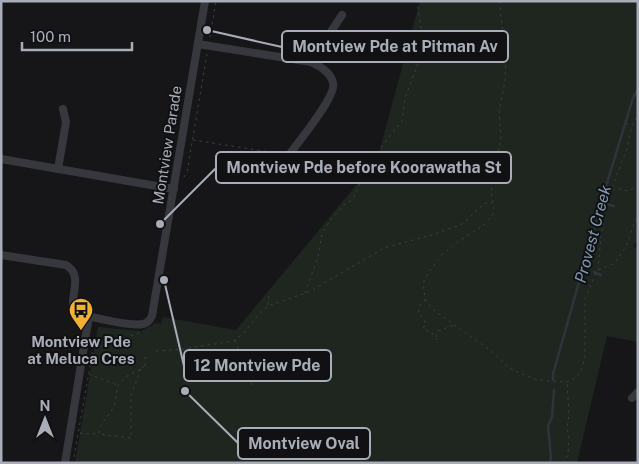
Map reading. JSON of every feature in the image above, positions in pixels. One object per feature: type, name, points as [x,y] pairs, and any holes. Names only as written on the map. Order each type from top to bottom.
[{"type":"street","name":"Montview Parade","points":[[89,316],[144,324],[152,316],[205,1]]},
{"type":"street","points":[[311,62],[342,14]]},
{"type":"street","points":[[198,44],[311,62],[328,73],[334,88],[330,100],[288,155]]},
{"type":"street","points":[[58,169],[66,122],[63,110]]},
{"type":"street","points":[[1,159],[174,189]]},
{"type":"street","points":[[1,255],[70,268],[76,280],[73,308],[78,314],[89,316],[69,462]]},
{"type":"path","points":[[211,40],[216,1]]},
{"type":"path","points":[[305,293],[318,257],[322,234],[332,218],[345,204],[352,200],[364,170],[379,154],[382,146],[402,122],[405,98],[424,47],[417,1]]},
{"type":"path","points":[[501,1],[500,10],[506,55],[505,81],[498,112],[501,138],[491,192],[494,209],[492,216],[484,225],[459,241],[442,255],[428,273],[423,289],[426,300],[432,309],[492,351],[510,368],[534,379],[567,382],[576,378],[582,368],[585,357],[585,299],[598,271],[606,204],[627,148],[632,126],[638,115]]},
{"type":"path","points":[[626,123],[632,126]]},
{"type":"path","points":[[192,140],[288,155]]},
{"type":"path","points":[[612,190],[619,189],[628,192],[638,186]]},
{"type":"path","points":[[156,351],[184,349],[235,340],[243,334],[268,306],[305,293],[384,248],[435,234],[462,224],[485,203],[492,203]]},
{"type":"path","points":[[598,271],[615,263],[626,246],[638,213]]},
{"type":"path","points":[[268,306],[269,294]]},
{"type":"path","points":[[426,300],[421,303],[418,313],[426,325],[423,328],[431,332],[438,340]]},
{"type":"path","points":[[435,338],[438,331],[455,325]]},
{"type":"path","points":[[69,462],[76,454],[93,349],[146,331]]},
{"type":"path","points":[[235,340],[241,357],[249,365],[277,379]]},
{"type":"path","points":[[99,434],[99,428],[114,407],[118,385],[127,376],[146,366],[145,355]]},
{"type":"path","points":[[271,376],[275,360]]},
{"type":"path","points":[[252,385],[249,380],[250,377],[258,378],[272,367]]},
{"type":"path","points":[[131,438],[131,395],[141,369]]},
{"type":"path","points":[[89,374],[118,385]]},
{"type":"path","points":[[563,463],[568,455],[569,436],[567,428],[569,414],[567,382]]},
{"type":"path","points":[[79,432],[135,440]]},
{"type":"shaded area","points":[[420,1],[638,1],[638,238],[633,247],[638,248],[638,342],[607,336],[577,463],[384,463],[382,457],[383,463],[75,463],[98,327],[141,331],[156,323],[161,324],[163,317],[236,330],[377,160]]},
{"type":"waterway","name":"Provest Creek","points":[[553,380],[553,374],[607,183],[633,98],[638,89]]},
{"type":"waterway","points":[[601,203],[614,206]]},
{"type":"waterway","points":[[594,272],[601,275]]},
{"type":"waterway","name":"Provest Creek","points":[[550,463],[548,426],[552,417],[554,390]]},
{"type":"place","name":"Montview Pde at Pitman Av","points":[[207,30]]},
{"type":"place","name":"Montview Pde before Koorawatha St","points":[[160,224]]},
{"type":"place","name":"12 Montview Pde","points":[[164,280]]},
{"type":"place","name":"Montview Pde at Meluca Cres","points":[[81,331]]},
{"type":"place","name":"Montview Oval","points":[[185,391]]}]
